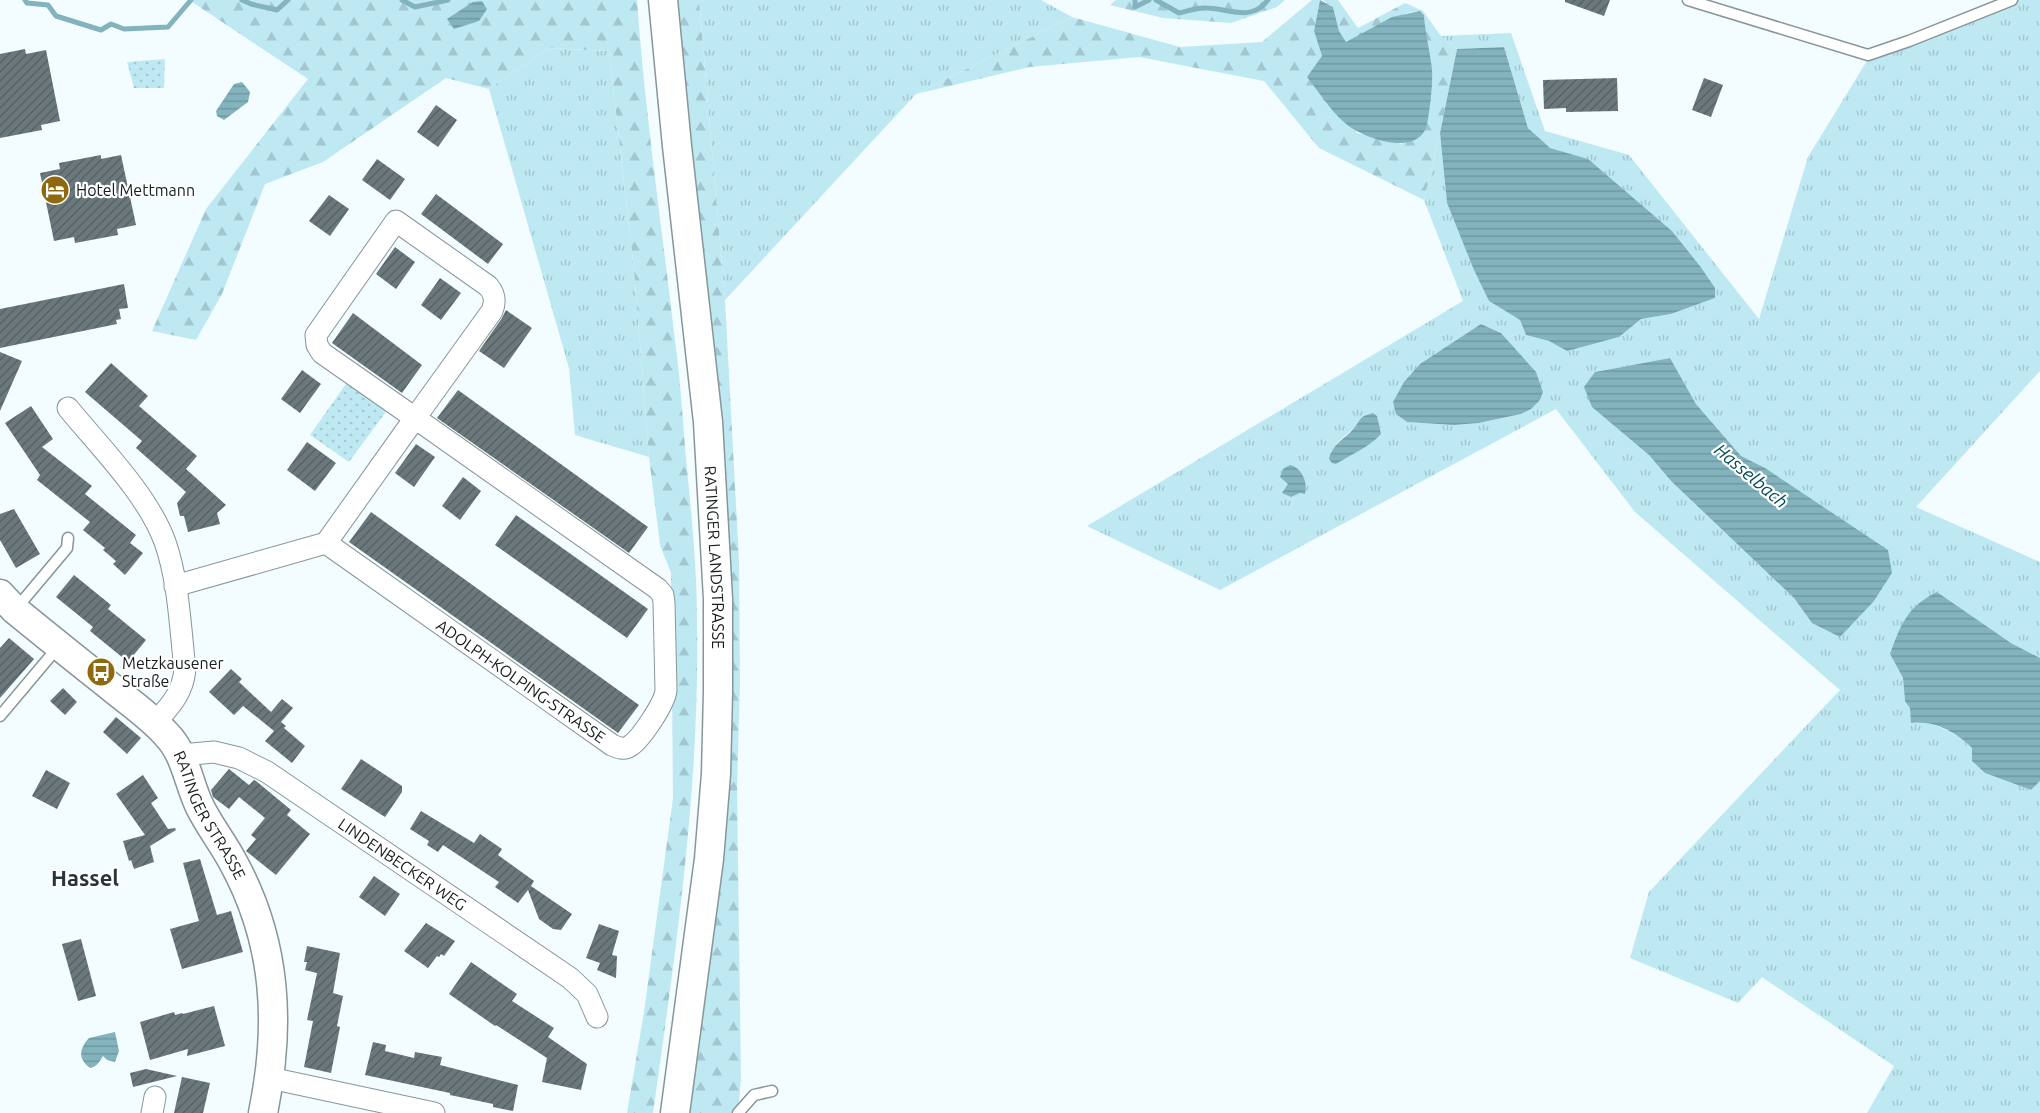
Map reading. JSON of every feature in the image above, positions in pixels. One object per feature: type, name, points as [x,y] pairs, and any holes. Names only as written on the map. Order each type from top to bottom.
[{"type":"main road","name":"RATINGER LANDSTRASSE","points":[[663,0],[708,422],[718,599],[716,774],[711,838],[675,1113]]},
{"type":"main road","name":"RATINGER STRASSE","points":[[4,599],[155,723],[171,739],[181,755],[199,805],[233,860],[247,889],[261,928],[270,967],[273,1001],[273,1058],[263,1113]]},
{"type":"street","name":"ADOLPH-KOLPING-STRASSE","points":[[416,418],[326,543],[612,746],[621,749],[629,747],[663,703],[666,690],[663,595],[658,589],[416,418],[322,353],[317,345],[316,335],[396,221],[488,286],[493,292],[495,303],[492,311],[416,418]]},
{"type":"street","points":[[68,408],[151,513],[164,541],[175,585],[185,669],[179,695],[155,723]]},
{"type":"street","points":[[175,585],[326,543]]},
{"type":"street","name":"LINDENBECKER WEG","points":[[181,755],[213,752],[239,758],[267,772],[562,972],[587,994],[597,1017]]},
{"type":"street","points":[[270,1078],[364,1106],[434,1113]]},
{"type":"lane","points":[[1688,0],[1868,55],[2012,0]]},
{"type":"lane","points":[[4,599],[67,548],[68,538]]},
{"type":"lane","points":[[0,716],[59,646]]},
{"type":"lane","points":[[738,1113],[754,1095],[772,1091]]},
{"type":"green space","points":[[189,0],[637,0],[649,128],[679,373],[697,602],[695,745],[685,868],[653,1113],[627,1113],[644,1012],[673,798],[671,573],[660,545],[649,457],[634,270],[609,51],[549,48],[489,89],[446,78],[323,162],[265,184],[222,294],[196,340],[152,331],[206,209],[308,79]]},
{"type":"green space","points":[[677,0],[699,0],[725,300],[739,561],[740,684],[737,788],[741,1078],[738,1113],[690,1113],[717,878],[722,445]]},
{"type":"green space","points":[[699,0],[1041,0],[1072,17],[916,94],[725,300]]},
{"type":"green space","points":[[1116,0],[1285,0],[1277,7],[1231,23],[1163,18],[1110,5]]},
{"type":"green space","points":[[1312,0],[1320,0],[1314,31],[1322,56],[1357,133],[1402,144],[1425,32],[1424,15],[1420,11],[1407,13],[1346,42],[1339,31],[1333,7],[1323,0],[1338,0],[1358,28],[1405,3],[1423,11],[1441,36],[1457,49],[1424,200],[1319,148],[1264,81],[1139,57],[1030,67],[916,94],[1072,17],[1180,47],[1262,42]]},
{"type":"green space","points":[[2012,0],[2040,0],[2040,371],[1916,507],[2040,562],[2040,658],[2011,643],[1937,592],[1890,654],[1903,678],[1905,700],[1924,721],[1949,731],[1973,749],[1972,761],[1985,773],[2031,790],[2040,781],[2040,1113],[1867,1113],[1894,1066],[1762,977],[1738,1003],[1630,958],[1649,892],[1840,690],[1635,512],[1556,409],[1220,590],[1087,526],[1463,301],[1424,200],[1440,133],[1447,203],[1489,301],[1520,320],[1526,335],[1549,341],[1567,350],[1619,337],[1641,319],[1671,314],[1715,298],[1700,266],[1672,231],[1588,160],[1549,148],[1528,128],[1504,47],[1457,49],[1441,36],[1511,33],[1545,131],[1629,155],[1759,319],[1808,157],[1873,51]],"holes":[[[1481,324],[1501,333],[1536,373],[1543,392],[1540,400],[1521,414],[1479,423],[1454,425],[1407,422],[1396,414]],[[1670,358],[1696,404],[1741,456],[1892,573],[1874,601],[1812,623],[1794,598],[1671,481],[1649,455],[1624,432],[1595,372]],[[1356,426],[1373,442],[1336,464],[1330,453],[1339,441]]]},
{"type":"green space","points":[[549,48],[609,51],[634,270],[649,457],[575,435],[569,368],[489,89]]},
{"type":"green space","points":[[165,59],[164,88],[134,88],[127,62]]},
{"type":"green space","points":[[348,381],[388,409],[349,462],[310,435]]},
{"type":"water","points":[[1320,0],[1333,7],[1339,31],[1346,42],[1392,17],[1420,11],[1424,15],[1432,75],[1427,124],[1422,135],[1413,141],[1402,143],[1376,139],[1353,129],[1325,101],[1307,77],[1322,56],[1314,31]]},
{"type":"water","points":[[482,1],[487,9],[479,21],[454,29],[447,19],[473,2]]},
{"type":"water","points":[[1504,47],[1528,128],[1550,148],[1588,159],[1672,231],[1715,288],[1715,298],[1671,314],[1641,319],[1619,337],[1567,351],[1549,341],[1526,335],[1520,320],[1489,301],[1447,203],[1440,133],[1457,49]]},
{"type":"water","points":[[242,82],[250,92],[248,102],[224,120],[217,116],[216,111],[234,84]]},
{"type":"water","points":[[1481,324],[1501,333],[1536,372],[1543,392],[1540,400],[1531,409],[1521,414],[1479,423],[1454,425],[1407,422],[1396,414],[1393,402],[1404,382],[1420,364]]},
{"type":"water","points":[[1670,358],[1696,404],[1741,456],[1765,468],[1888,550],[1892,573],[1874,601],[1840,637],[1812,623],[1794,598],[1671,481],[1649,455],[1592,407],[1584,387],[1595,372]]},
{"type":"water","points":[[1373,413],[1377,416],[1381,434],[1360,450],[1336,464],[1332,463],[1329,459],[1336,446],[1362,417]]},
{"type":"water","points":[[1290,465],[1298,469],[1303,476],[1306,485],[1305,494],[1300,493],[1291,497],[1282,493],[1288,484],[1280,477],[1283,469]]},
{"type":"water","points":[[1937,592],[2011,643],[2040,658],[2040,781],[2031,790],[1985,773],[1972,761],[1972,748],[1952,732],[1928,723],[1911,723],[1910,708],[1905,701],[1903,678],[1890,654],[1906,617],[1919,604]]},
{"type":"water","points":[[115,1032],[119,1051],[115,1062],[103,1056],[97,1065],[90,1068],[86,1065],[81,1054],[89,1038]]},
{"type":"building","points":[[1565,0],[1610,0],[1604,16],[1565,2]]},
{"type":"building","points":[[25,49],[26,54],[46,50],[60,121],[41,125],[42,130],[0,138],[0,54]]},
{"type":"building","points":[[1617,78],[1618,111],[1566,112],[1566,108],[1544,109],[1543,80]]},
{"type":"building","points":[[1704,78],[1723,85],[1711,117],[1692,110]]},
{"type":"building","points":[[436,105],[457,120],[438,147],[417,132]]},
{"type":"building","points":[[101,155],[101,159],[121,155],[136,225],[117,229],[118,235],[75,243],[74,237],[54,241],[40,173],[60,169],[59,163]]},
{"type":"building","points":[[377,159],[405,179],[390,200],[362,180]]},
{"type":"building","points":[[436,194],[503,244],[488,264],[421,214]]},
{"type":"building","points":[[329,195],[349,209],[330,236],[309,221]]},
{"type":"building","points":[[395,247],[415,262],[396,289],[376,274]]},
{"type":"building","points":[[440,278],[461,293],[441,320],[421,305]]},
{"type":"building","points":[[124,284],[128,308],[119,309],[121,319],[116,320],[117,324],[0,348],[0,309]]},
{"type":"building","points":[[506,310],[532,328],[504,368],[479,351]]},
{"type":"building","points":[[353,313],[422,365],[402,393],[332,343]]},
{"type":"building","points":[[0,352],[22,361],[0,411]]},
{"type":"building","points":[[111,363],[148,396],[139,406],[197,456],[186,469],[226,505],[217,513],[220,524],[188,532],[184,516],[180,516],[177,503],[186,492],[136,448],[142,441],[85,392]]},
{"type":"building","points":[[302,370],[321,384],[300,413],[281,399]]},
{"type":"building","points":[[458,390],[648,527],[629,553],[437,418]]},
{"type":"building","points":[[31,406],[53,439],[42,447],[92,486],[85,494],[136,535],[130,543],[143,553],[125,575],[113,564],[116,561],[103,550],[105,548],[83,530],[90,522],[37,480],[40,475],[5,423]]},
{"type":"building","points":[[307,442],[336,463],[315,491],[287,470]]},
{"type":"building","points":[[416,444],[435,457],[414,487],[395,473]]},
{"type":"building","points":[[463,477],[481,491],[460,520],[442,506]]},
{"type":"building","points":[[14,509],[40,554],[16,568],[0,540],[0,514]]},
{"type":"building","points":[[371,512],[639,705],[618,733],[349,542]]},
{"type":"building","points":[[516,515],[648,609],[627,638],[495,545]]},
{"type":"building","points":[[74,575],[111,605],[108,609],[146,640],[128,662],[90,631],[93,627],[56,597]]},
{"type":"building","points":[[9,638],[34,659],[0,698],[0,648]]},
{"type":"building","points":[[231,669],[242,679],[239,682],[271,712],[282,699],[293,708],[281,722],[286,726],[284,728],[305,746],[292,763],[265,741],[274,731],[243,706],[234,715],[209,692]]},
{"type":"building","points":[[63,688],[77,702],[65,715],[50,701]]},
{"type":"building","points":[[116,717],[141,738],[127,754],[103,732]]},
{"type":"building","points":[[361,759],[402,786],[402,792],[385,817],[341,789]]},
{"type":"building","points":[[229,769],[249,785],[254,780],[256,781],[291,810],[287,815],[310,834],[276,875],[246,851],[256,839],[251,835],[265,818],[239,797],[229,809],[213,797],[211,790]]},
{"type":"building","points":[[46,770],[70,783],[57,809],[32,796]]},
{"type":"building","points":[[143,775],[158,798],[151,803],[168,829],[175,828],[176,830],[150,846],[154,862],[134,869],[123,841],[145,835],[116,794]]},
{"type":"building","points":[[421,811],[474,843],[480,834],[502,849],[498,855],[534,881],[531,886],[572,914],[561,930],[553,929],[539,919],[528,890],[518,903],[495,887],[499,882],[443,845],[438,852],[427,845],[429,841],[410,829]]},
{"type":"building","points":[[200,859],[217,915],[231,911],[243,952],[182,969],[170,929],[199,921],[183,863]]},
{"type":"building","points":[[374,876],[400,894],[385,916],[359,897]]},
{"type":"building","points":[[426,923],[455,941],[444,956],[441,954],[437,956],[428,968],[404,951]]},
{"type":"building","points":[[599,924],[619,931],[612,955],[617,956],[616,978],[597,970],[600,963],[586,958]]},
{"type":"building","points":[[81,939],[96,996],[78,1001],[62,944]]},
{"type":"building","points":[[307,946],[340,953],[333,993],[343,996],[337,1026],[340,1027],[331,1073],[304,1067],[313,1021],[307,1020],[317,973],[305,970]]},
{"type":"building","points":[[471,962],[517,994],[512,1001],[554,1028],[548,1037],[587,1064],[581,1090],[542,1082],[547,1058],[449,994]]},
{"type":"building","points":[[214,1006],[225,1046],[187,1056],[188,1049],[150,1060],[140,1022],[174,1012],[175,1015],[183,1014]]},
{"type":"building","points":[[373,1042],[386,1045],[385,1051],[414,1058],[415,1052],[442,1057],[440,1065],[518,1085],[513,1111],[493,1107],[493,1104],[450,1095],[450,1093],[365,1075]]},
{"type":"building","points":[[146,1069],[177,1076],[133,1087],[130,1073]]},
{"type":"building","points":[[182,1077],[210,1083],[203,1113],[174,1113]]},
{"type":"waterway","name":"Hasselbach","points":[[25,0],[27,3],[48,5],[56,16],[101,30],[111,24],[124,29],[168,27],[191,0]]},
{"type":"waterway","name":"Hasselbach","points":[[242,0],[277,10],[288,0]]},
{"type":"waterway","name":"Hasselbach","points":[[402,0],[415,7],[448,0]]},
{"type":"waterway","name":"Hasselbach","points":[[1135,0],[1135,7],[1149,0]]},
{"type":"waterway","name":"Hasselbach","points":[[1156,0],[1179,13],[1204,8],[1240,13],[1255,11],[1268,0]]},
{"type":"place","name":"Hotel Mettmann","points":[[55,190]]},
{"type":"place","name":"Metzkausener Straße","points":[[101,672]]},
{"type":"district","name":"Hassel","points":[[85,878]]}]
